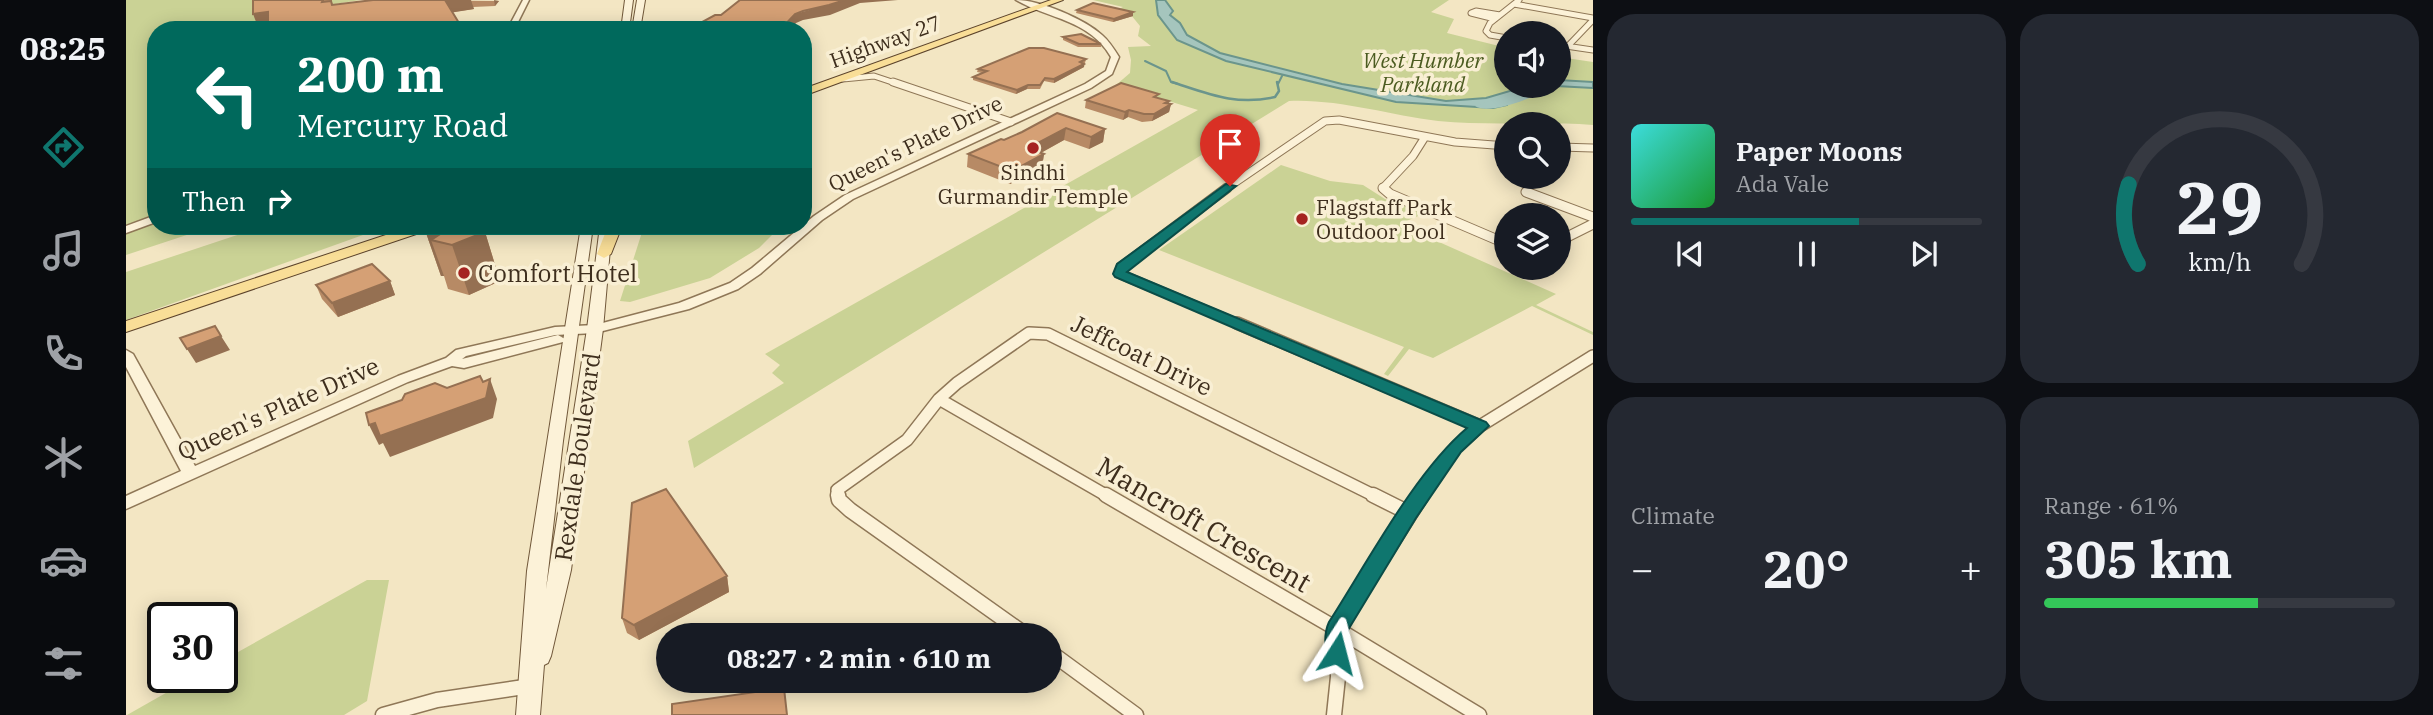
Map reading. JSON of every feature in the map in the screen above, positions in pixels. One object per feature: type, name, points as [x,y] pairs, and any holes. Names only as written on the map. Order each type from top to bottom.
[{"type":"main road","points":[[626,21],[629,0]]},
{"type":"main road","points":[[637,21],[640,0]]},
{"type":"main road","name":"Highway 27","points":[[812,82],[1033,5],[1059,0]]},
{"type":"main road","name":"Highway 27","points":[[812,90],[874,71],[1033,5]]},
{"type":"main road","points":[[126,327],[201,300],[255,286],[394,235]]},
{"type":"main road","name":"Rexdale Boulevard","points":[[533,685],[536,574],[584,235]]},
{"type":"main road","name":"Rexdale Boulevard","points":[[528,715],[561,570],[605,235]]},
{"type":"main road","points":[[604,254],[611,235]]},
{"type":"main road","points":[[126,339],[208,309],[255,286]]},
{"type":"street","points":[[515,21],[526,0]]},
{"type":"street","points":[[522,21],[533,0]]},
{"type":"street","name":"Queen's Plate Drive","points":[[812,223],[849,197],[1091,85],[1109,72],[1115,57],[1110,45],[1077,24],[1033,5],[1011,0]]},
{"type":"street","points":[[1506,0],[1593,19],[1571,44]]},
{"type":"street","points":[[1495,21],[1517,2]]},
{"type":"street","points":[[1494,22],[1485,32],[1494,34]]},
{"type":"street","points":[[1571,47],[1593,50]]},
{"type":"street","points":[[874,71],[1011,122]]},
{"type":"street","points":[[1480,426],[1120,274],[1121,267],[1230,186],[1325,121],[1339,120],[1425,137],[1494,145]]},
{"type":"street","points":[[1425,137],[1413,156],[1383,188],[1396,197],[1494,238]]},
{"type":"street","points":[[1571,147],[1593,148]]},
{"type":"street","points":[[1526,192],[1593,217]]},
{"type":"street","points":[[126,227],[147,221]]},
{"type":"street","points":[[1571,236],[1593,224]]},
{"type":"street","name":"Queen's Plate Drive","points":[[126,503],[403,379],[451,361],[464,364],[554,341],[569,333],[684,306],[734,286],[798,235]]},
{"type":"street","name":"Jeffcoat Drive","points":[[1009,623],[839,500],[837,490],[907,440],[939,398],[1029,333],[1048,334],[1409,513]]},
{"type":"street","points":[[126,354],[191,474]]},
{"type":"street","points":[[1334,715],[1338,677],[1337,629],[1409,513],[1455,448],[1480,426],[1593,356]]},
{"type":"street","name":"Mancroft Crescent","points":[[939,398],[1337,629],[1479,715]]},
{"type":"street","points":[[1062,661],[1136,715]]},
{"type":"street","points":[[383,715],[440,700],[497,693],[533,685]]},
{"type":"green space","points":[[126,0],[360,0],[335,4],[340,18],[320,21],[147,21],[147,235],[187,235],[126,255]]},
{"type":"green space","name":"West Humber Parkland","points":[[1093,0],[1449,0],[1431,12],[1454,19],[1447,33],[1494,45],[1494,98],[1571,98],[1571,59],[1593,62],[1593,125],[1571,124],[1571,112],[1494,112],[1494,123],[1476,123],[1438,121],[1345,105],[1289,101],[694,468],[688,441],[784,383],[772,373],[780,365],[765,354],[1198,110],[1116,85],[1130,73],[1128,47],[1151,46],[1138,36],[1140,26],[1131,15],[1115,11],[1123,7]]},
{"type":"green space","points":[[1281,165],[1330,181],[1363,185],[1385,199],[1425,213],[1402,223],[1403,226],[1494,266],[1494,280],[1524,280],[1556,294],[1536,305],[1593,332],[1593,335],[1532,306],[1433,358],[1409,349],[1388,376],[1384,374],[1404,347],[1159,250]]},
{"type":"green space","points":[[237,235],[363,235],[126,320],[126,272]]},
{"type":"green space","points":[[641,235],[772,235],[759,248],[710,278],[630,302],[620,301]]},
{"type":"green space","points":[[367,580],[389,580],[367,701],[344,715],[127,715],[166,693],[238,693],[238,652]]},
{"type":"water","points":[[1156,0],[1165,0],[1173,11],[1170,15],[1180,23],[1187,35],[1220,53],[1342,84],[1446,101],[1494,96],[1494,98],[1515,98],[1507,100],[1507,105],[1493,108],[1396,102],[1226,61],[1177,40],[1158,15]]},
{"type":"water","points":[[1571,81],[1593,82],[1593,88],[1571,87]]},
{"type":"building","points":[[253,0],[323,0],[322,2],[331,1],[332,5],[373,0],[445,0],[458,21],[268,21],[268,12],[253,14]]},
{"type":"building","points":[[740,0],[845,0],[803,11],[788,21],[704,21],[721,15]]},
{"type":"building","points":[[1093,3],[1133,12],[1114,19],[1077,10]]},
{"type":"building","points":[[1081,34],[1101,44],[1079,44],[1063,37]]},
{"type":"building","points":[[1029,48],[1044,48],[1086,59],[1080,62],[1084,64],[1054,79],[1045,78],[1040,85],[1028,85],[1017,90],[973,77],[987,71],[978,69]]},
{"type":"building","points":[[1121,83],[1159,94],[1154,97],[1171,104],[1154,114],[1144,114],[1129,110],[1125,112],[1086,100]]},
{"type":"building","points":[[1057,113],[1105,129],[1091,137],[1066,128],[1028,148],[1044,154],[1012,171],[968,154],[1022,132]]},
{"type":"building","points":[[439,235],[477,235],[452,245],[431,240]]},
{"type":"building","points":[[372,264],[390,281],[332,303],[316,285]]},
{"type":"building","points":[[215,326],[221,336],[187,349],[180,338]]},
{"type":"building","points":[[480,376],[483,382],[490,379],[486,398],[380,436],[375,423],[369,425],[366,413],[402,400],[405,394],[435,383],[447,388]]},
{"type":"building","points":[[666,489],[727,576],[634,625],[622,618],[632,503]]},
{"type":"building","points":[[749,693],[785,693],[787,715],[672,715],[672,704]]},
{"type":"waterway","points":[[1145,61],[1166,71],[1171,82],[1177,84]]},
{"type":"waterway","points":[[1278,84],[1282,76]]},
{"type":"waterway","points":[[1172,82],[1177,84]]},
{"type":"waterway","points":[[1177,84],[1223,97],[1248,100],[1275,97],[1279,91],[1277,82]]},
{"type":"waterway","points":[[1481,106],[1500,104],[1515,98]]},
{"type":"place","name":"Sindhi Gurmandir Temple","points":[[1033,148]]},
{"type":"place","name":"Flagstaff Park Outdoor Pool","points":[[1302,219]]},
{"type":"place","name":"Comfort Hotel","points":[[464,273]]},
{"type":"route","points":[[1230,186],[1121,267],[1120,274],[1480,426],[1455,448],[1409,513],[1337,629],[1337,653]]}]
